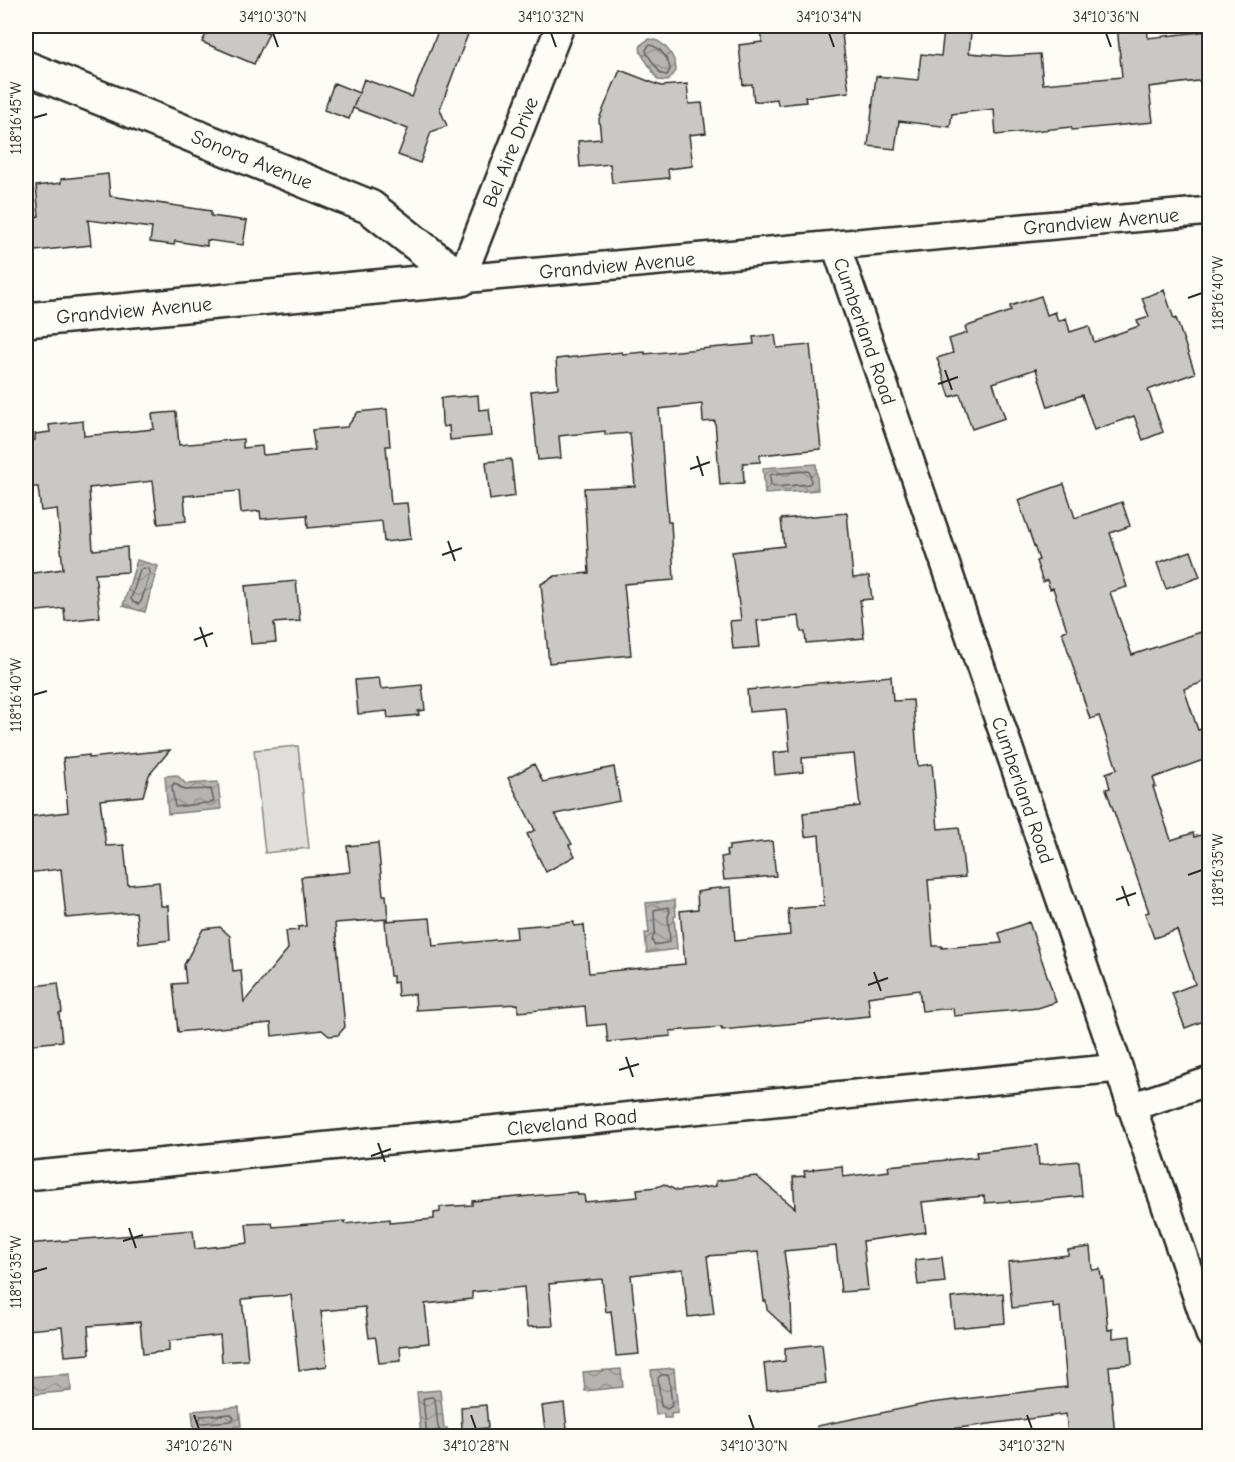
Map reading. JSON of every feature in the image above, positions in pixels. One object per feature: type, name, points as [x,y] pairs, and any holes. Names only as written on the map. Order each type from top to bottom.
[{"type":"street","name":"Bel Aire Drive","points":[[461,279],[560,26]]},
{"type":"street","name":"Sonora Avenue","points":[[26,68],[370,207],[461,279]]},
{"type":"street","name":"Grandview Avenue","points":[[26,320],[1209,211]]},
{"type":"street","name":"Cumberland Road","points":[[836,246],[1209,1334]]},
{"type":"street","name":"Cleveland Road","points":[[26,1176],[1118,1068]]},
{"type":"street","points":[[1131,1107],[1209,1081]]},
{"type":"shaded area","points":[[298,746],[309,848],[265,853],[254,750]]},
{"type":"water","points":[[650,39],[660,42],[674,60],[676,71],[668,81],[658,80],[642,55],[641,45]]},
{"type":"water","points":[[816,464],[818,490],[765,494],[763,468]]},
{"type":"water","points":[[137,560],[158,566],[145,612],[123,606]]},
{"type":"water","points":[[177,775],[186,784],[218,782],[221,809],[168,814],[165,776]]},
{"type":"water","points":[[675,900],[677,949],[647,953],[645,933],[649,933],[646,903]]},
{"type":"water","points":[[674,1368],[678,1413],[671,1414],[671,1418],[664,1418],[664,1414],[656,1415],[651,1370]]},
{"type":"water","points":[[621,1369],[623,1387],[585,1391],[583,1372]]},
{"type":"water","points":[[70,1374],[71,1391],[27,1395],[26,1377]]},
{"type":"water","points":[[440,1390],[444,1428],[447,1428],[448,1436],[421,1436],[417,1392]]},
{"type":"water","points":[[239,1407],[241,1426],[194,1430],[192,1411]]},
{"type":"building","points":[[210,26],[266,26],[264,31],[269,33],[254,64],[202,42]]},
{"type":"building","points":[[440,26],[471,26],[440,109],[447,126],[431,132],[420,163],[398,155],[408,129],[353,108],[349,119],[324,110],[334,83],[359,93],[364,79],[412,97]]},
{"type":"building","points":[[761,26],[841,26],[849,92],[805,97],[806,102],[778,105],[777,99],[754,102],[752,84],[743,85],[739,45],[762,42]]},
{"type":"building","points":[[1117,26],[1147,26],[1148,38],[1209,31],[1209,76],[1205,76],[1206,80],[1149,87],[1153,122],[996,135],[994,109],[952,114],[950,127],[899,121],[895,149],[868,146],[876,76],[918,80],[921,54],[941,56],[944,30],[971,33],[969,53],[1007,56],[1040,54],[1043,84],[1122,77]]},
{"type":"building","points":[[620,70],[661,86],[687,84],[689,104],[702,103],[706,133],[689,135],[693,166],[668,169],[669,178],[612,183],[610,164],[580,167],[578,141],[601,139],[599,119]]},
{"type":"building","points":[[108,174],[110,196],[211,211],[211,216],[247,221],[243,245],[207,240],[207,246],[175,241],[174,245],[150,242],[152,228],[88,220],[91,245],[26,252],[26,218],[39,216],[36,186],[61,183],[61,179]]},
{"type":"building","points":[[1164,290],[1195,373],[1148,390],[1163,432],[1143,440],[1134,416],[1094,430],[1082,395],[1048,407],[1036,369],[993,383],[1005,418],[972,429],[960,394],[950,397],[937,358],[953,353],[949,339],[967,333],[965,327],[1011,311],[1010,306],[1041,296],[1047,315],[1055,312],[1058,321],[1066,318],[1070,332],[1089,326],[1094,342],[1139,326],[1137,321],[1149,317],[1142,298]]},
{"type":"building","points":[[775,335],[777,348],[810,345],[821,449],[760,455],[760,462],[743,463],[744,483],[720,485],[715,421],[703,422],[702,404],[659,409],[668,522],[671,522],[674,580],[624,584],[631,655],[549,663],[541,584],[555,576],[589,573],[584,488],[635,486],[630,433],[605,435],[605,431],[559,436],[561,458],[538,460],[531,391],[558,388],[556,359],[622,352],[622,354],[645,352],[645,354],[754,344],[753,337]]},
{"type":"building","points":[[478,395],[479,410],[489,409],[492,436],[450,440],[449,426],[443,427],[442,423],[441,398]]},
{"type":"building","points":[[387,409],[390,446],[386,446],[391,504],[407,503],[411,539],[384,542],[382,521],[308,528],[307,515],[261,519],[260,511],[241,513],[239,491],[184,496],[186,521],[158,524],[153,481],[89,488],[93,550],[127,547],[128,572],[95,574],[100,617],[65,621],[64,608],[30,612],[26,574],[63,569],[57,509],[41,511],[38,487],[30,487],[26,441],[35,440],[35,434],[50,432],[49,425],[83,421],[84,436],[154,429],[152,414],[176,412],[179,445],[243,439],[243,448],[262,446],[263,455],[315,450],[312,430],[347,427],[358,412]]},
{"type":"building","points":[[511,459],[515,496],[490,500],[486,462]]},
{"type":"building","points":[[1064,484],[1075,518],[1122,502],[1130,526],[1110,533],[1127,587],[1110,592],[1132,655],[1204,631],[1209,649],[1209,680],[1184,689],[1198,730],[1202,729],[1209,750],[1209,758],[1153,778],[1156,787],[1153,787],[1171,840],[1193,833],[1194,837],[1205,834],[1209,847],[1209,1019],[1185,1028],[1172,993],[1195,984],[1177,930],[1154,938],[1145,913],[1149,912],[1106,789],[1110,788],[1106,773],[1117,769],[1099,716],[1090,719],[1062,632],[1067,630],[1053,588],[1050,589],[1047,580],[1043,582],[1036,561],[1039,560],[1018,500]]},
{"type":"building","points":[[847,513],[853,578],[869,576],[872,599],[860,600],[864,638],[806,643],[805,632],[801,632],[799,616],[757,621],[760,647],[733,649],[730,621],[741,620],[732,552],[784,546],[781,519]]},
{"type":"building","points":[[1191,551],[1200,577],[1166,589],[1157,563]]},
{"type":"building","points":[[296,581],[300,621],[274,623],[276,642],[251,644],[245,586]]},
{"type":"building","points":[[891,676],[893,701],[913,700],[918,766],[932,764],[938,829],[959,827],[965,877],[928,880],[933,946],[942,946],[942,948],[1002,943],[999,933],[1029,922],[1056,1002],[1038,1008],[954,1016],[953,1008],[922,1011],[919,990],[868,997],[870,1016],[722,1030],[722,1027],[670,1031],[671,1036],[608,1042],[606,1024],[587,1026],[585,1006],[518,1012],[518,1004],[416,1010],[415,994],[398,996],[397,982],[393,983],[393,976],[390,976],[385,921],[430,918],[433,946],[517,938],[516,927],[574,922],[574,926],[584,925],[589,973],[685,964],[680,911],[698,909],[697,892],[731,887],[735,941],[790,935],[788,909],[824,906],[819,835],[805,837],[803,813],[860,806],[854,754],[802,758],[803,772],[775,775],[773,753],[790,751],[786,709],[749,712],[747,690]]},
{"type":"building","points":[[379,678],[381,689],[422,685],[425,710],[418,711],[419,715],[388,718],[387,711],[358,714],[355,680]]},
{"type":"building","points":[[170,750],[149,775],[143,796],[100,800],[106,846],[124,845],[128,885],[159,882],[161,906],[168,906],[170,940],[139,944],[136,912],[66,918],[61,869],[26,873],[26,817],[68,812],[63,758],[89,755],[89,758]]},
{"type":"building","points":[[534,764],[543,782],[614,767],[620,801],[555,814],[572,844],[569,845],[575,856],[546,872],[527,834],[535,830],[508,778]]},
{"type":"building","points":[[772,841],[776,876],[724,880],[721,857],[727,856],[726,851],[729,850],[729,846]]},
{"type":"building","points":[[378,843],[383,895],[386,895],[388,919],[335,923],[345,1027],[338,1035],[329,1036],[322,1030],[272,1036],[271,1023],[178,1032],[173,984],[186,983],[184,965],[203,929],[220,927],[230,936],[233,971],[241,970],[244,1002],[288,949],[286,931],[298,930],[298,927],[306,926],[301,877],[350,872],[347,846]]},
{"type":"building","points":[[58,983],[62,1012],[59,1013],[62,1041],[26,1045],[26,987]]},
{"type":"building","points":[[1037,1145],[1039,1165],[1079,1161],[1082,1196],[1010,1203],[1010,1201],[985,1203],[984,1196],[922,1202],[926,1232],[863,1241],[868,1290],[841,1292],[836,1246],[784,1251],[791,1302],[792,1333],[767,1310],[758,1252],[707,1256],[714,1314],[688,1317],[683,1269],[631,1275],[639,1354],[616,1356],[611,1311],[606,1312],[602,1279],[549,1284],[553,1326],[527,1327],[524,1287],[472,1292],[472,1299],[425,1304],[429,1343],[400,1346],[401,1361],[379,1363],[375,1337],[369,1338],[365,1307],[321,1311],[327,1366],[299,1370],[291,1295],[242,1299],[248,1360],[222,1362],[220,1335],[169,1341],[169,1351],[143,1354],[140,1322],[88,1326],[90,1354],[65,1356],[62,1327],[26,1330],[26,1244],[193,1230],[195,1249],[248,1243],[246,1224],[272,1223],[273,1227],[345,1221],[345,1224],[390,1219],[390,1223],[434,1219],[434,1213],[440,1212],[440,1207],[472,1205],[472,1201],[577,1192],[578,1195],[584,1195],[585,1202],[638,1197],[637,1189],[664,1184],[677,1191],[716,1186],[716,1181],[756,1176],[795,1208],[793,1177],[805,1176],[804,1171],[842,1166],[843,1177],[889,1171],[888,1166],[977,1157],[976,1152]]},
{"type":"building","points":[[1090,1247],[1092,1270],[1100,1269],[1101,1278],[1103,1277],[1108,1330],[1113,1329],[1113,1338],[1130,1336],[1132,1364],[1109,1366],[1115,1437],[1068,1437],[1066,1414],[951,1429],[952,1437],[818,1437],[817,1426],[930,1403],[1067,1387],[1060,1307],[1053,1308],[1053,1303],[1012,1308],[1008,1262],[1068,1255],[1068,1250]]},
{"type":"building","points":[[942,1257],[945,1282],[918,1285],[915,1260]]},
{"type":"building","points":[[1003,1293],[1005,1323],[954,1328],[951,1298]]},
{"type":"building","points":[[822,1344],[826,1383],[767,1390],[764,1364],[785,1361],[785,1348]]},
{"type":"building","points":[[564,1403],[568,1437],[546,1437],[542,1406]]},
{"type":"building","points":[[486,1405],[488,1428],[462,1430],[461,1407]]}]
